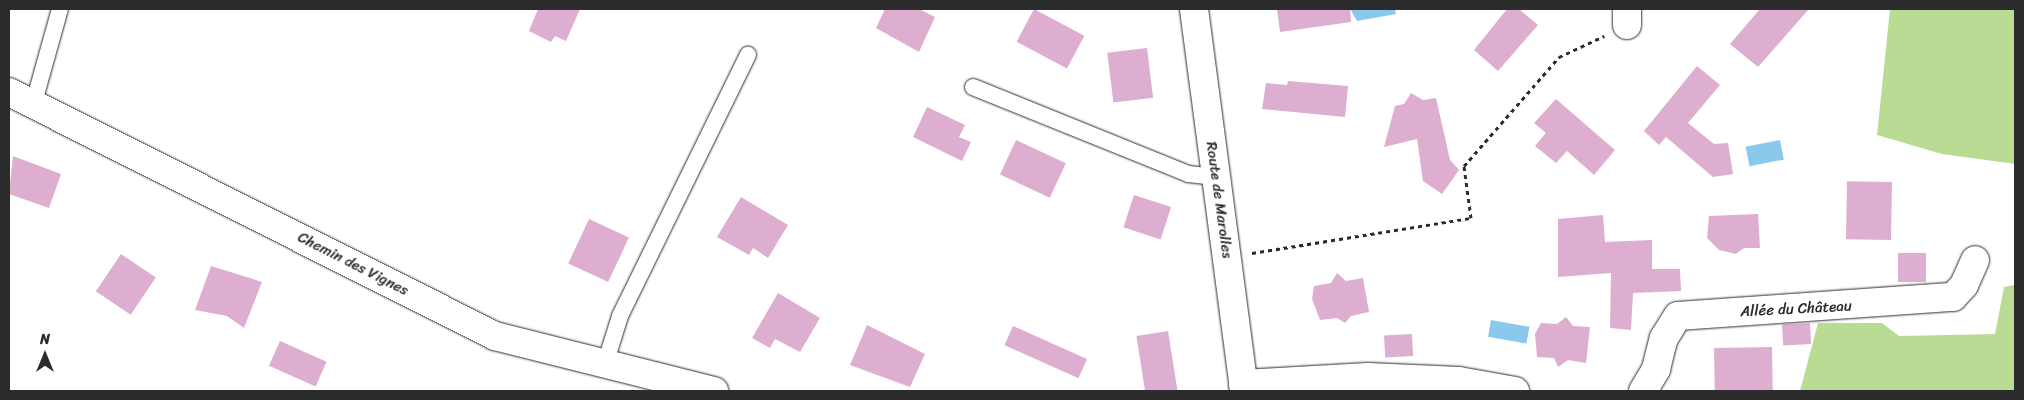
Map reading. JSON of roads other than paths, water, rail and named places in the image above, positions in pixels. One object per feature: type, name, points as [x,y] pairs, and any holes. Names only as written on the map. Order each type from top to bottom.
[{"type":"street","name":"Route de Marolles","points":[[1194,9],[1244,388]]},
{"type":"street","name":"Chemin des Vignes","points":[[9,92],[34,102],[495,336],[714,391]]},
{"type":"street","name":"Allée du Château","points":[[1643,391],[1656,369],[1664,338],[1678,316],[1953,297],[1976,260]]},
{"type":"street","points":[[1244,388],[1368,376],[1459,381],[1515,391]]},
{"type":"lane","points":[[34,102],[60,9]]},
{"type":"lane","points":[[604,364],[620,316],[748,55]]},
{"type":"lane","points":[[973,87],[1188,174],[1216,177]]},
{"type":"water","points":[[1350,9],[1395,9],[1396,14],[1357,21]]},
{"type":"water","points":[[1780,140],[1784,160],[1749,166],[1746,147]]},
{"type":"water","points":[[1491,320],[1529,327],[1526,344],[1488,337]]}]
